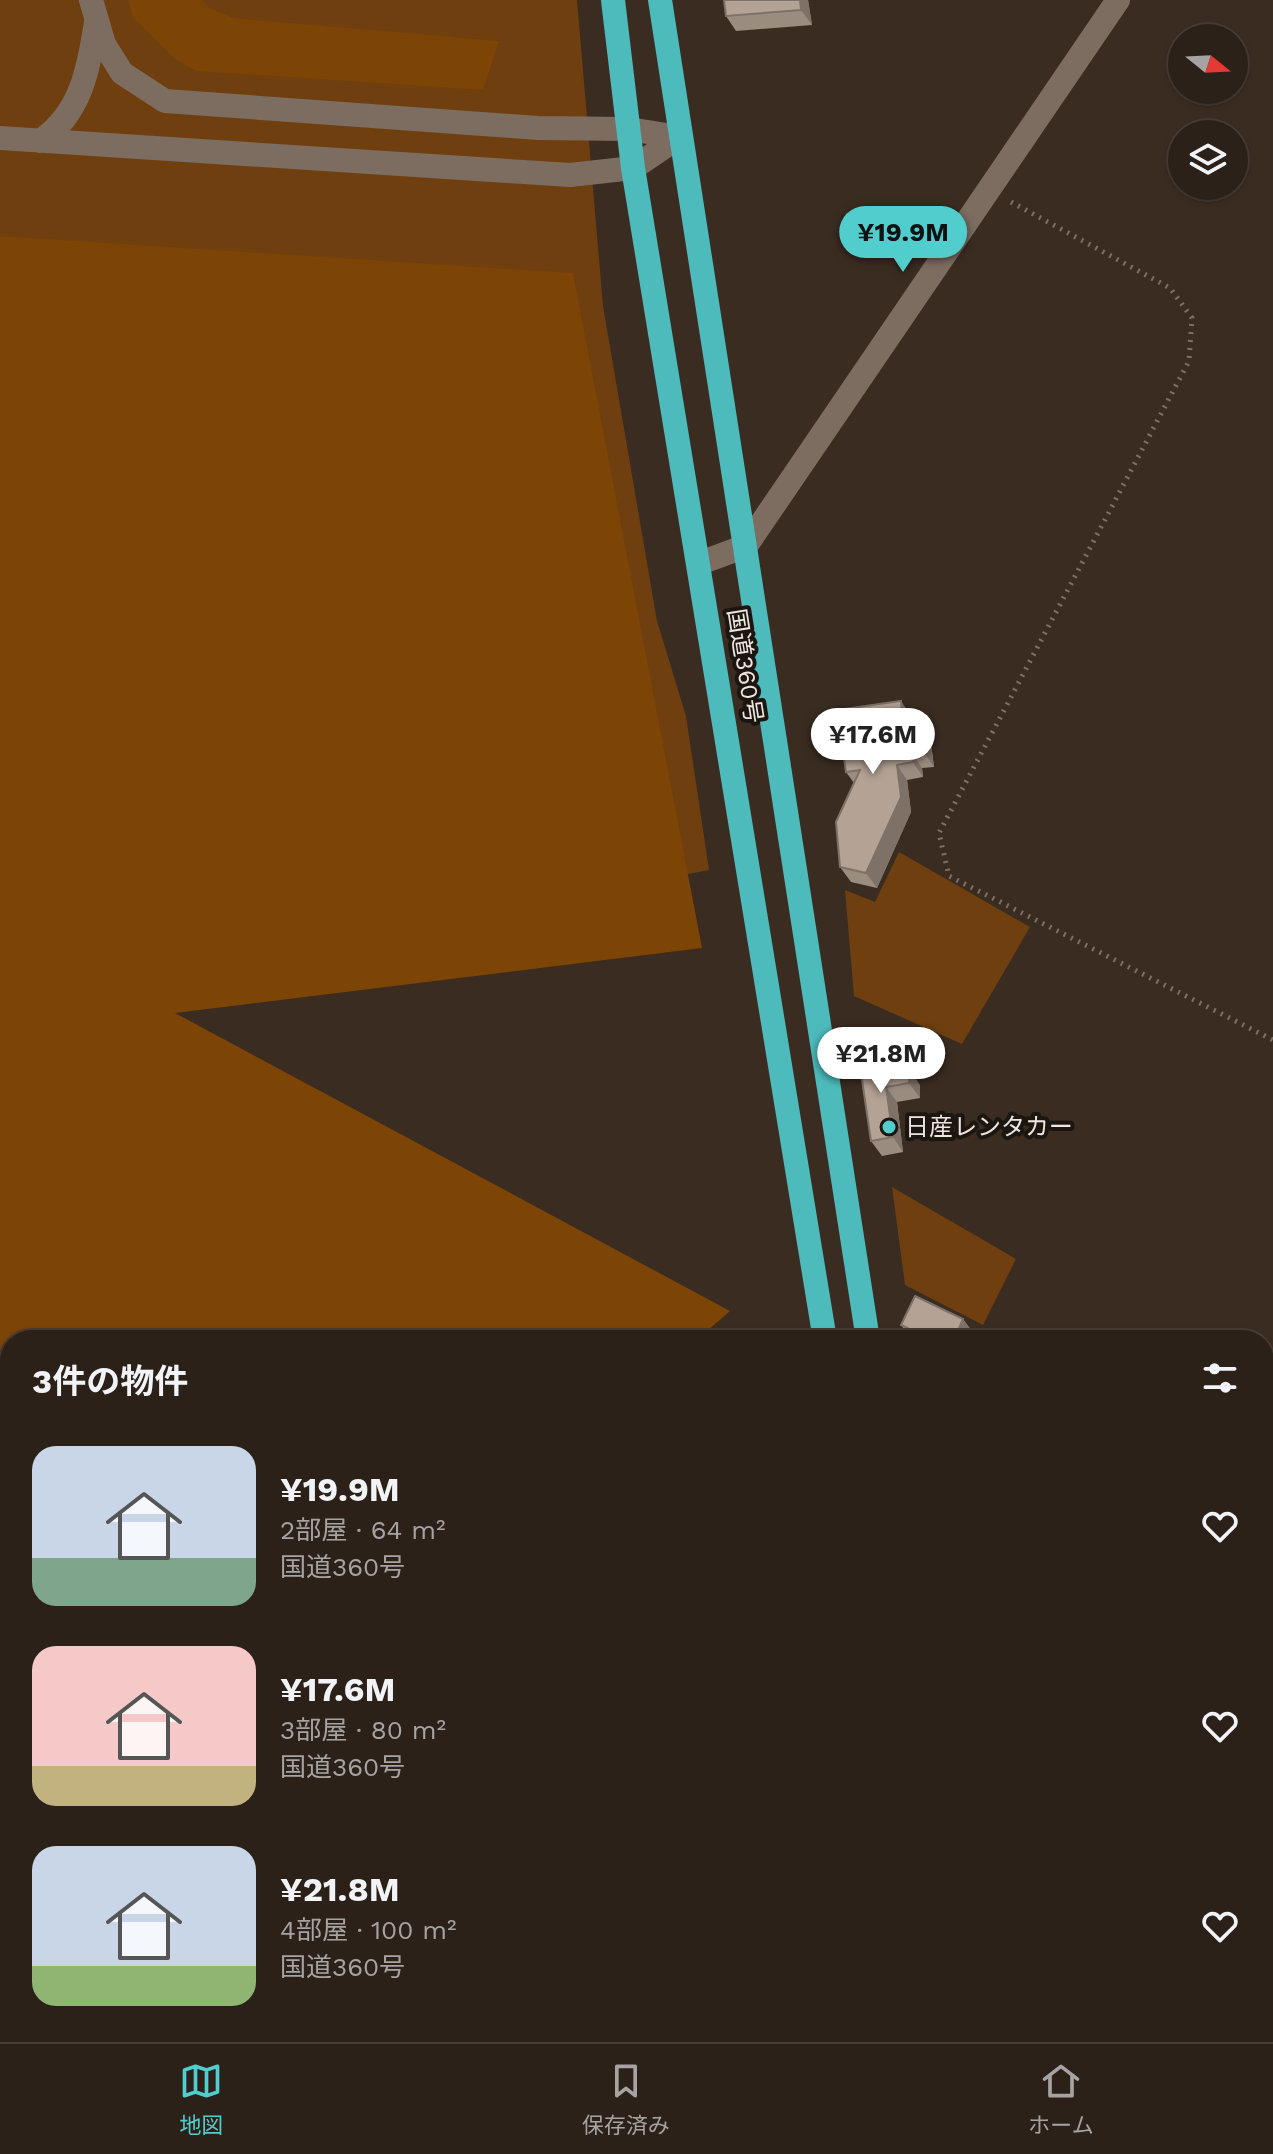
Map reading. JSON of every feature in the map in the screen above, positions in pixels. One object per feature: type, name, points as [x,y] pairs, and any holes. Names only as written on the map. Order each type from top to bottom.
[{"type":"highway","name":"国道360号","points":[[613,0],[633,168],[823,1330]]},
{"type":"highway","name":"国道360号","points":[[660,0],[866,1330]]},
{"type":"street","points":[[700,563],[746,546],[1118,0]]},
{"type":"street","points":[[94,10],[104,44],[122,73],[165,101],[538,128],[629,129],[679,137]]},
{"type":"street","points":[[40,141],[57,129],[71,110],[84,79],[94,10]]},
{"type":"street","points":[[0,138],[570,175],[633,168],[679,137]]},
{"type":"path","points":[[990,190],[1170,288],[1192,318],[1189,361],[939,833],[949,876],[1273,1040]]},
{"type":"shaded area","points":[[0,0],[577,0],[603,306],[657,621],[686,716],[709,870],[0,1005]]},
{"type":"shaded area","points":[[128,0],[201,0],[209,8],[234,18],[499,41],[483,90],[196,71],[175,59],[133,18]]},
{"type":"shaded area","points":[[0,236],[573,273],[702,948],[175,1013],[730,1311],[708,1330],[0,1330]]},
{"type":"shaded area","points":[[899,852],[1030,927],[962,1044],[854,996],[845,890],[875,902]]},
{"type":"shaded area","points":[[892,1187],[1016,1259],[983,1325],[905,1285]]},
{"type":"building","points":[[724,0],[800,0],[801,10],[726,16]]},
{"type":"building","points":[[901,701],[902,715],[919,712],[924,752],[912,753],[913,762],[897,765],[901,797],[866,873],[840,867],[836,822],[860,770],[846,772],[837,710]]},
{"type":"building","points":[[887,1060],[910,1070],[909,1083],[886,1087],[893,1137],[871,1141],[860,1066]]},
{"type":"building","points":[[915,1296],[963,1319],[958,1330],[912,1330],[901,1325]]},
{"type":"place","name":"日産レンタカー","points":[[889,1127]]}]
